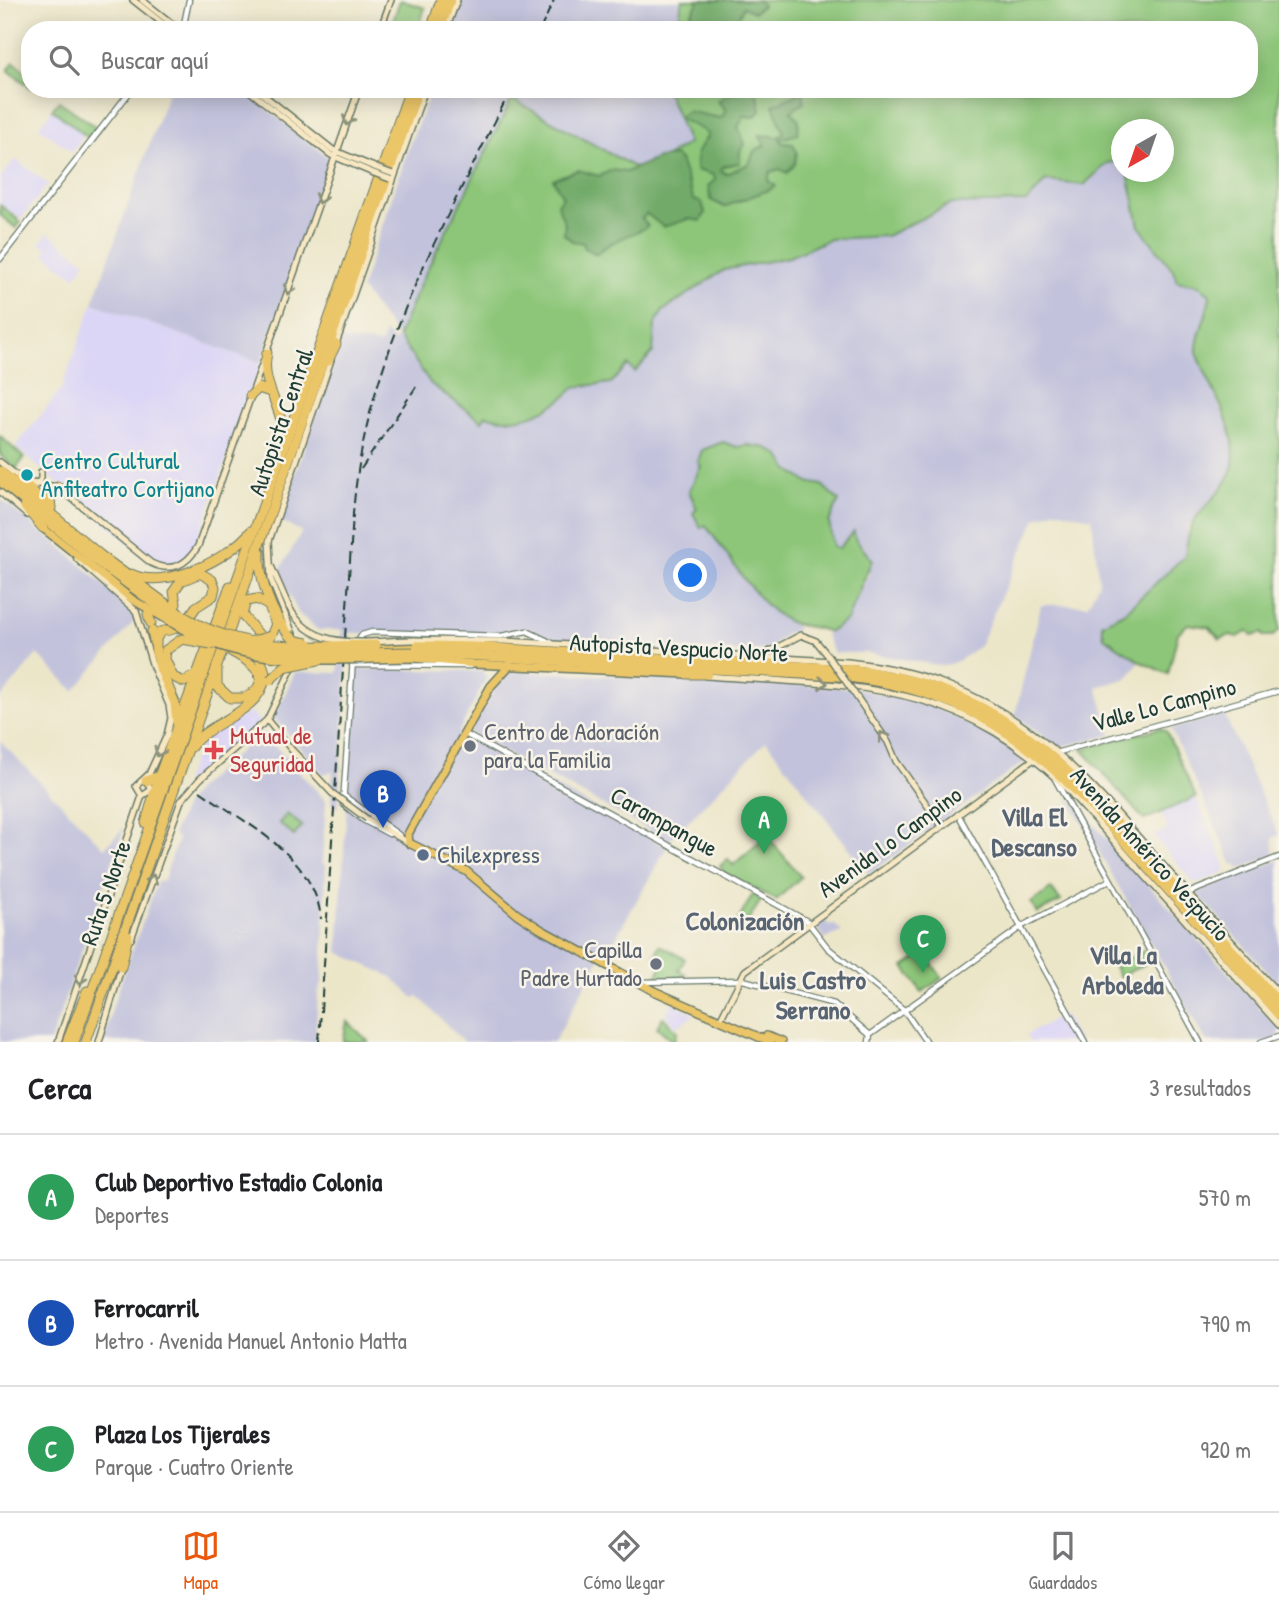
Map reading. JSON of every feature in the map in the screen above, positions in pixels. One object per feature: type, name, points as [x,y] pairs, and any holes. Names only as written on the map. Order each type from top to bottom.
[{"type":"highway","points":[[432,21],[436,0]]},
{"type":"highway","points":[[433,21],[441,0]]},
{"type":"highway","points":[[442,21],[450,0]]},
{"type":"highway","name":"Autopista Central","points":[[175,756],[407,98]]},
{"type":"highway","name":"Autopista Central","points":[[180,767],[415,98]]},
{"type":"highway","points":[[310,397],[336,344]]},
{"type":"highway","points":[[267,353],[264,372],[284,426],[281,458]]},
{"type":"highway","points":[[250,396],[261,387],[270,392]]},
{"type":"highway","name":"Autopista Vespucio Norte","points":[[0,471],[71,531],[97,557]]},
{"type":"highway","points":[[20,479],[71,531]]},
{"type":"highway","name":"Autopista Vespucio Norte","points":[[0,481],[173,615],[215,640],[259,652],[314,654],[414,649],[892,680],[929,694],[976,714],[1014,736],[1054,767],[1279,1014]]},
{"type":"highway","points":[[52,510],[51,497],[58,487]]},
{"type":"highway","points":[[13,492],[43,528]]},
{"type":"highway","points":[[51,497],[66,494]]},
{"type":"highway","points":[[97,557],[139,578],[165,579],[232,550],[258,520]]},
{"type":"highway","points":[[264,530],[260,556],[261,576],[289,635],[299,642],[334,646]]},
{"type":"highway","points":[[135,867],[159,776],[220,608],[248,550]]},
{"type":"highway","points":[[97,557],[138,599]]},
{"type":"highway","points":[[173,615],[174,593],[181,581],[200,573],[212,580],[215,587],[212,596],[196,607],[182,627],[159,633],[161,652],[175,679],[187,681],[197,673]]},
{"type":"highway","points":[[180,767],[194,743],[215,724],[248,706],[258,693],[265,679],[265,668],[258,653],[260,636],[242,615],[246,601],[259,599],[269,606],[276,624],[271,636],[260,641],[237,640]]},
{"type":"highway","name":"Autopista Vespucio Norte","points":[[173,615],[237,640],[273,647],[542,651],[824,667],[935,688],[976,705],[1019,730],[1050,753],[1098,800],[1279,1003]]},
{"type":"highway","points":[[151,623],[176,706],[173,741]]},
{"type":"highway","points":[[161,652],[182,639],[211,644]]},
{"type":"highway","points":[[542,651],[604,649]]},
{"type":"highway","points":[[222,651],[251,662],[259,675],[258,685],[251,695],[239,699],[228,697],[216,683],[222,651]]},
{"type":"highway","points":[[215,724],[250,708],[270,680],[286,666],[318,660]]},
{"type":"highway","points":[[687,674],[748,670]]},
{"type":"highway","points":[[892,680],[959,691]]},
{"type":"highway","points":[[892,680],[946,708]]},
{"type":"highway","name":"Ruta 5 Norte","points":[[74,1042],[175,756]]},
{"type":"highway","name":"Ruta 5 Norte","points":[[86,1042],[180,767]]},
{"type":"highway","points":[[145,781],[159,776]]},
{"type":"highway","points":[[121,967],[138,893]]},
{"type":"highway","points":[[67,1042],[108,945]]},
{"type":"main road","points":[[133,0],[160,21]]},
{"type":"main road","points":[[142,0],[169,21]]},
{"type":"main road","points":[[383,21],[391,0]]},
{"type":"main road","points":[[449,21],[457,0]]},
{"type":"main road","points":[[260,98],[336,155],[393,177]]},
{"type":"main road","points":[[265,98],[278,110]]},
{"type":"main road","points":[[0,462],[20,479],[36,485],[58,487],[154,565],[179,566],[191,558],[198,546],[356,98]]},
{"type":"main road","points":[[99,1042],[121,967],[181,801],[200,779],[267,720],[291,674],[295,644],[293,628],[271,580],[268,549],[274,524],[422,98]]},
{"type":"main road","points":[[36,485],[41,479],[41,472]]},
{"type":"main road","name":"Avenida Américo Vespucio","points":[[0,492],[136,602],[173,615],[222,651],[272,659],[318,660],[414,649],[556,644],[867,664],[915,675],[959,691],[1006,714],[1059,752],[1088,779],[1279,994]]},
{"type":"main road","name":"Avenida Américo Vespucio","points":[[68,548],[138,613],[171,720]]},
{"type":"main road","name":"Avenida Américo Vespucio","points":[[268,549],[274,576],[289,607],[301,626],[322,639],[414,649],[484,665],[687,674],[867,686],[946,708],[989,728],[1052,775],[1279,1025]]},
{"type":"main road","points":[[142,796],[136,786],[145,781],[171,720],[172,703],[158,669],[150,638],[154,624],[173,615]]},
{"type":"main road","points":[[754,658],[771,653],[789,639],[801,635],[816,641],[890,745],[895,761],[942,826]]},
{"type":"main road","points":[[484,665],[494,673],[491,686]]},
{"type":"main road","points":[[403,838],[491,686],[510,665]]},
{"type":"main road","points":[[267,720],[332,793],[367,818],[392,833],[466,866],[526,915],[641,982],[781,1042]]},
{"type":"main road","name":"Avenida Lo Campino","points":[[722,1018],[738,979],[1034,759]]},
{"type":"main road","points":[[58,1042],[142,796],[151,790],[145,781]]},
{"type":"main road","points":[[722,1018],[770,1042]]},
{"type":"street","points":[[185,21],[189,0]]},
{"type":"street","points":[[0,259],[125,98]]},
{"type":"street","name":"Avenida Américo Vespucio","points":[[484,665],[352,666],[355,644],[368,633],[450,632],[503,636],[527,631],[556,644]]},
{"type":"street","points":[[352,666],[342,794],[345,808],[378,830],[403,838]]},
{"type":"street","name":"Valle Lo Campino","points":[[1059,752],[1279,691]]},
{"type":"street","name":"Carampangue","points":[[464,733],[810,923],[828,948],[904,1010],[926,1042]]},
{"type":"street","points":[[1052,775],[1200,1042]]},
{"type":"street","points":[[958,814],[1085,1042]]},
{"type":"street","points":[[1188,893],[1279,857]]},
{"type":"street","points":[[869,1042],[870,1035],[1020,928],[1110,880]]},
{"type":"street","points":[[641,982],[738,979],[834,1004],[870,1035]]},
{"type":"street","points":[[1261,1042],[1279,1035]]},
{"type":"shaded area","points":[[462,0],[685,0],[679,21],[456,21]]},
{"type":"shaded area","points":[[166,98],[253,98],[330,159],[261,363],[93,303]]},
{"type":"shaded area","points":[[428,98],[670,98],[688,143],[643,172],[512,100],[398,336],[431,384],[482,421],[486,415],[497,419],[541,411],[566,397],[575,387],[611,383],[628,364],[635,372],[655,342],[655,324],[663,311],[724,270],[789,257],[830,239],[886,236],[951,204],[1027,203],[1046,181],[1078,185],[1089,182],[1107,163],[1111,162],[1111,182],[1130,182],[1136,218],[1177,278],[1198,285],[1210,294],[1209,311],[1198,340],[1197,352],[1230,432],[1234,459],[1226,484],[1188,526],[1185,556],[1125,612],[1102,624],[1104,637],[1139,662],[1128,678],[1097,687],[1111,735],[1058,747],[1015,715],[1041,605],[1088,605],[1099,582],[1092,518],[1056,510],[1036,518],[979,646],[960,660],[944,666],[866,653],[834,653],[825,634],[847,620],[869,573],[864,547],[855,539],[838,549],[832,546],[822,485],[807,482],[787,467],[780,456],[748,445],[737,447],[723,442],[701,466],[689,491],[702,528],[704,525],[753,590],[798,629],[786,634],[769,649],[743,652],[561,641],[527,628],[502,634],[349,633],[338,808],[331,803],[333,771],[323,774],[274,718],[295,672],[338,673],[342,630],[318,630],[299,614],[278,573],[302,532],[279,520],[342,340],[381,344],[385,332],[394,342],[398,337],[361,289],[410,143]]},
{"type":"shaded area","points":[[52,110],[84,135],[72,152],[39,127]]},
{"type":"shaded area","points":[[15,159],[48,184],[21,219],[0,204],[0,178]]},
{"type":"shaded area","points":[[48,233],[86,262],[75,277],[45,254],[48,249],[40,243]]},
{"type":"shaded area","points":[[93,303],[261,363],[196,544],[191,554],[170,566],[151,562],[15,447],[61,390]]},
{"type":"shaded area","points":[[0,499],[62,548],[130,608],[136,619],[74,691],[37,654],[0,699]]},
{"type":"shaded area","points":[[355,669],[482,671],[487,677],[458,733],[667,847],[607,953],[603,952],[554,1042],[464,1042],[418,996],[414,998],[392,977],[338,952]]},
{"type":"shaded area","points":[[511,671],[854,688],[931,706],[998,739],[1027,760],[869,874],[766,741],[669,841],[469,733],[503,675]]},
{"type":"shaded area","name":"Mutual de Seguridad","points":[[251,712],[261,723],[190,785],[184,781],[203,738]]},
{"type":"shaded area","points":[[1224,714],[1279,835],[1273,838],[1274,855],[1239,869],[1237,864],[1233,865],[1171,729]]},
{"type":"shaded area","points":[[262,732],[326,801],[322,862],[326,866],[322,983],[318,993],[315,1042],[104,1042],[113,1005],[157,882],[164,880],[178,839],[173,834],[185,805],[197,789]]},
{"type":"shaded area","points":[[0,741],[104,848],[124,828],[50,1042],[0,1042]]},
{"type":"shaded area","points":[[1066,794],[1279,1029],[1279,1042],[1207,1042]]},
{"type":"shaded area","points":[[1196,797],[1224,862],[1225,872],[1195,884],[1154,836],[1168,829],[1161,813]]},
{"type":"shaded area","points":[[1279,860],[1279,985],[1196,892]]},
{"type":"shaded area","points":[[824,919],[830,926],[834,924],[842,932],[825,939],[815,926]]},
{"type":"shaded area","points":[[672,1002],[695,1014],[677,1027],[665,1015]]},
{"type":"shaded area","points":[[1064,1014],[1079,1042],[1030,1042],[1026,1035]]},
{"type":"green space","points":[[400,0],[425,8],[421,21],[393,21]]},
{"type":"green space","points":[[682,0],[1279,0],[1279,631],[1273,636],[1263,636],[1262,633],[1252,636],[1248,631],[1238,637],[1230,635],[1220,639],[1209,627],[1188,624],[1178,633],[1168,674],[1141,662],[1104,637],[1102,624],[1125,612],[1185,556],[1192,524],[1222,488],[1231,473],[1234,456],[1227,420],[1197,352],[1210,294],[1198,285],[1177,281],[1173,270],[1139,226],[1130,182],[1174,182],[1174,119],[1111,119],[1111,162],[1107,163],[1084,185],[1046,181],[1027,202],[951,204],[886,236],[830,239],[789,257],[724,270],[663,311],[655,324],[653,352],[635,372],[628,365],[611,383],[575,387],[557,403],[534,414],[510,419],[486,415],[482,421],[431,384],[398,336],[421,282],[512,99],[643,172],[688,143],[670,98],[1258,98],[1258,21],[678,21]]},
{"type":"green space","points":[[699,0],[757,0],[763,5],[754,12],[743,7],[738,18],[741,21],[688,21]]},
{"type":"green space","points":[[14,62],[21,68],[21,80],[8,70]]},
{"type":"green space","points":[[722,98],[758,98],[761,110],[754,117],[744,116],[738,127],[745,144],[740,151],[740,163],[724,166],[721,170],[726,174],[749,164],[754,151],[765,145],[759,135],[779,137],[784,132],[773,105],[789,98],[804,98],[804,103],[791,111],[799,120],[798,134],[780,139],[783,143],[793,144],[797,152],[795,164],[787,173],[780,169],[770,172],[768,181],[775,185],[771,189],[724,207],[711,200],[708,186],[715,180],[714,175],[696,170],[697,152],[708,135],[679,117],[687,111],[721,118],[726,110],[718,101]]},
{"type":"green space","points":[[59,101],[99,129],[91,140],[52,109]]},
{"type":"green space","points":[[675,156],[680,160],[694,200],[702,202],[705,213],[701,221],[689,219],[663,227],[647,214],[642,218],[648,226],[614,242],[597,254],[584,248],[584,243],[572,241],[564,234],[565,224],[557,204],[563,197],[553,179],[578,170],[599,176],[612,170],[626,172],[658,158]]},
{"type":"green space","points":[[0,205],[21,222],[16,228],[0,215]]},
{"type":"green space","points":[[0,436],[24,458],[16,469],[0,455]]},
{"type":"green space","points":[[723,442],[737,447],[748,445],[767,448],[780,456],[787,468],[807,482],[822,485],[839,501],[829,522],[833,546],[838,549],[854,531],[855,539],[872,560],[847,620],[829,632],[792,623],[780,616],[756,594],[705,525],[701,528],[693,513],[697,509],[689,491],[701,466],[698,462],[702,450]]},
{"type":"green space","points":[[1160,728],[1166,731],[1196,797],[1144,820],[1082,749]]},
{"type":"green space","points":[[287,814],[302,826],[294,836],[279,823]]},
{"type":"green space","points":[[767,836],[801,877],[776,900],[724,873],[720,866],[728,859],[733,865]]},
{"type":"green space","points":[[1051,889],[1061,901],[1037,913],[1031,903]]},
{"type":"green space","points":[[753,894],[761,900],[742,931],[735,926]]},
{"type":"green space","points":[[660,945],[685,959],[679,970],[686,974],[683,977],[656,977],[664,961],[655,956]]},
{"type":"green space","points":[[1146,949],[1152,960],[1120,977],[1114,967]]},
{"type":"green space","points":[[925,953],[942,978],[922,992],[904,967]]},
{"type":"green space","points":[[663,1017],[677,1031],[674,1042],[657,1027]]},
{"type":"green space","points":[[347,1021],[369,1042],[343,1042]]},
{"type":"railway","points":[[544,21],[554,0]]},
{"type":"railway","points":[[319,1042],[353,514],[360,456],[390,347],[411,295],[506,98]]},
{"type":"railway","points":[[361,469],[416,387]]},
{"type":"railway","points":[[200,791],[257,829],[292,860],[306,877],[316,897],[321,919]]},
{"type":"place","name":"Centro Cultural Anfiteatro Cortijano","points":[[27,475]]},
{"type":"place","name":"Centro de Adoración para la Familia","points":[[470,746]]},
{"type":"place","name":"Mutual de Seguridad","points":[[214,750]]},
{"type":"place","name":"Ferrocarril","points":[[383,828]]},
{"type":"place","name":"Club Deportivo Estadio Colonia","points":[[764,854]]},
{"type":"place","name":"Chilexpress","points":[[423,855]]},
{"type":"place","name":"Capilla Padre Hurtado","points":[[656,964]]},
{"type":"place","name":"Plaza Los Tijerales","points":[[923,973]]},
{"type":"district","name":"Villa El Descanso","points":[[1034,832]]},
{"type":"district","name":"Colonización","points":[[745,921]]},
{"type":"district","name":"Villa La Arboleda","points":[[1123,970]]},
{"type":"district","name":"Luis Castro Serrano","points":[[813,995]]}]
